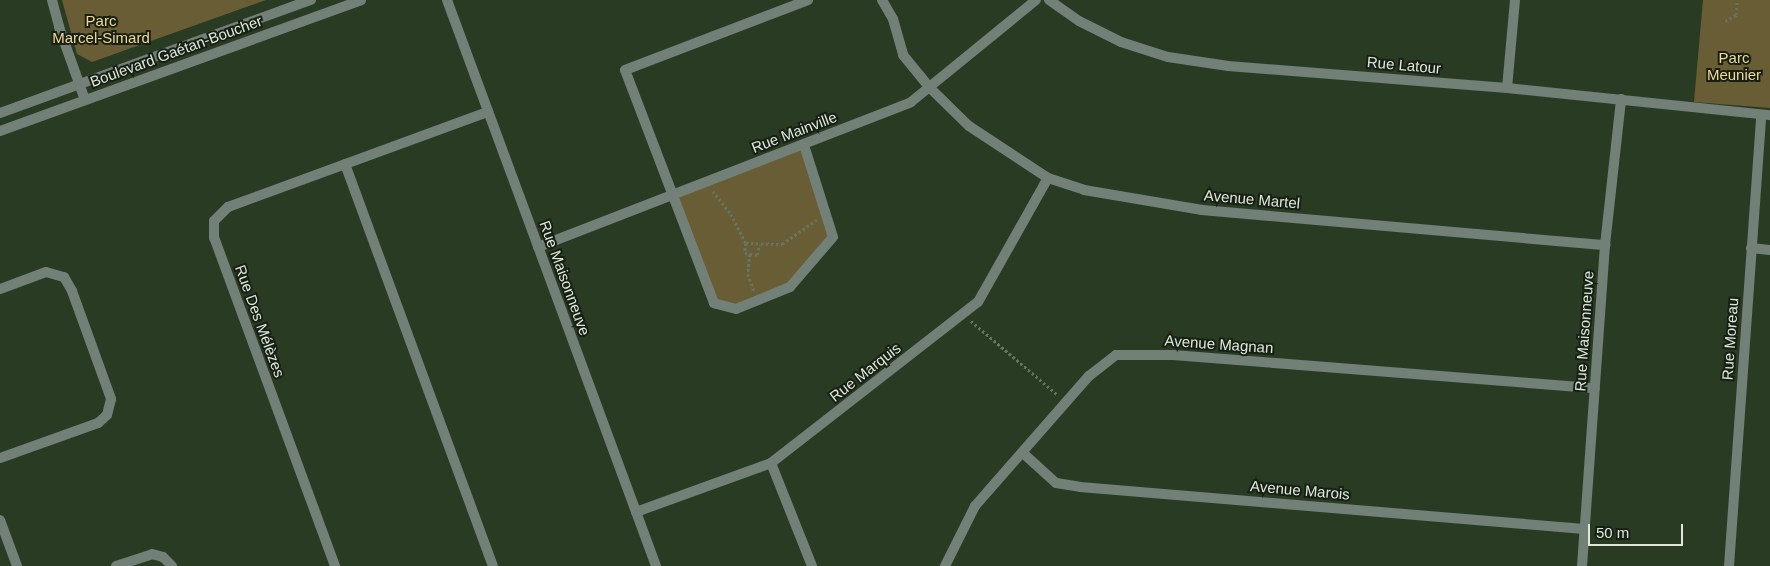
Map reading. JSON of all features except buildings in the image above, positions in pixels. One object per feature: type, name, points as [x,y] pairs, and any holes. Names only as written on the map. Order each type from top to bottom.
[{"type":"street","points":[[52,0],[85,100]]},
{"type":"street","name":"Boulevard Gaétan-Boucher","points":[[0,113],[311,0]]},
{"type":"street","name":"Boulevard Gaétan-Boucher","points":[[0,131],[362,0]]},
{"type":"street","name":"Rue Maisonneuve","points":[[447,0],[656,566]]},
{"type":"street","points":[[804,145],[827,211],[833,237],[790,287],[736,309],[714,303],[675,196],[625,70],[808,0]]},
{"type":"street","name":"Avenue Martel","points":[[882,0],[893,19],[903,54],[930,88],[969,126],[1048,178],[1084,190],[1202,210],[1605,245]]},
{"type":"street","name":"Rue Mainville","points":[[538,246],[675,196],[706,181],[804,145],[911,102],[1036,0]]},
{"type":"street","name":"Rue Latour","points":[[1049,0],[1079,21],[1121,42],[1168,56],[1228,66],[1507,88],[1766,115]]},
{"type":"street","points":[[1507,88],[1515,0]]},
{"type":"street","name":"Rue Maisonneuve","points":[[1582,566],[1605,245],[1620,99]]},
{"type":"street","name":"Rue Des Mélèzes","points":[[335,566],[212,230],[215,218],[224,208],[488,112]]},
{"type":"street","name":"Rue Moreau","points":[[1729,566],[1751,248],[1766,115]]},
{"type":"street","points":[[345,164],[493,566]]},
{"type":"street","name":"Rue Marquis","points":[[636,512],[771,463],[978,302],[1048,178]]},
{"type":"street","points":[[1751,248],[1770,250]]},
{"type":"street","points":[[0,289],[46,272],[64,277],[72,290],[111,399],[108,411],[98,423],[0,458]]},
{"type":"street","name":"Avenue Magnan","points":[[945,566],[975,506],[1024,454],[1089,376],[1116,354],[1173,355],[1595,388]]},
{"type":"street","name":"Avenue Marois","points":[[1024,454],[1056,484],[1584,529]]},
{"type":"street","points":[[771,463],[812,566]]},
{"type":"street","points":[[0,520],[17,566]]},
{"type":"street","points":[[116,566],[152,554],[163,557],[172,566]]},
{"type":"path","points":[[1725,21],[1736,15],[1737,0]]},
{"type":"path","points":[[706,181],[731,214],[746,244],[745,253],[757,255],[759,245]]},
{"type":"path","points":[[746,244],[782,244],[827,211]]},
{"type":"path","points":[[750,254],[748,274],[757,300]]},
{"type":"path","points":[[962,314],[1067,403]]},
{"type":"green space","name":"Parc Marcel-Simard","points":[[62,0],[266,0],[92,62],[77,54]]},
{"type":"green space","name":"Parc Meunier","points":[[1703,0],[1770,0],[1770,108],[1694,102]]},
{"type":"green space","points":[[804,145],[833,237],[790,287],[736,309],[714,303],[675,196]]}]
